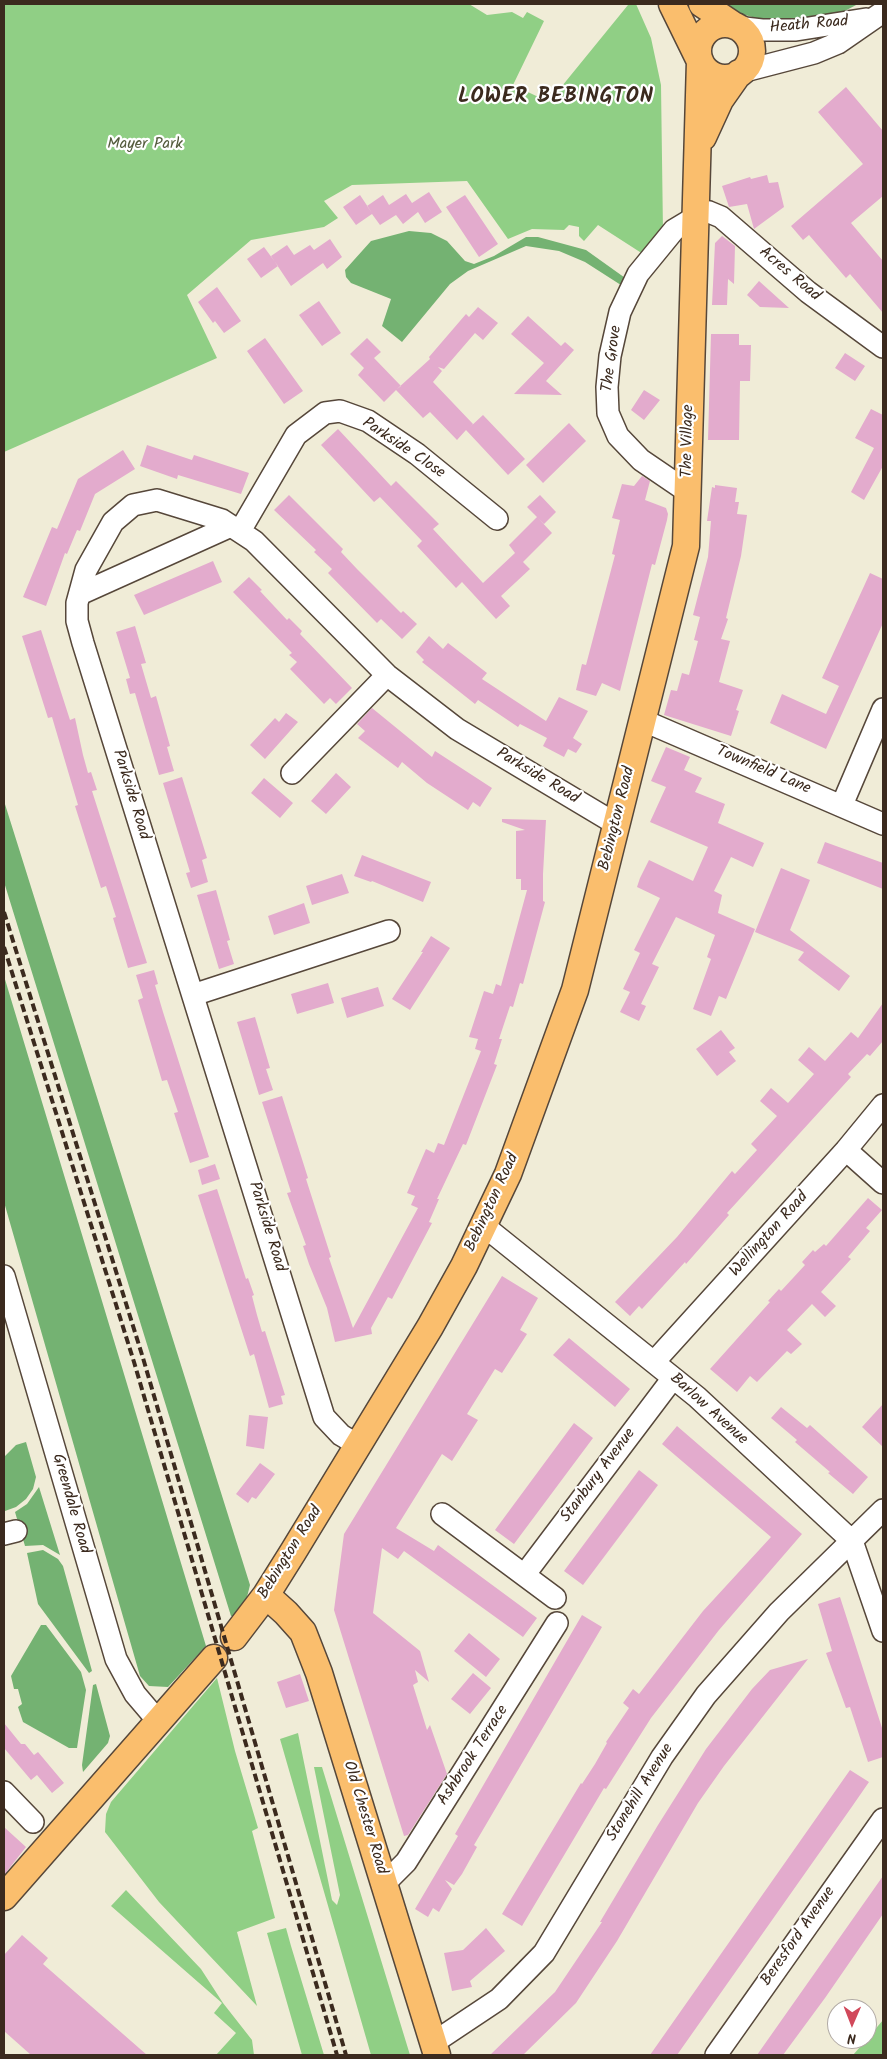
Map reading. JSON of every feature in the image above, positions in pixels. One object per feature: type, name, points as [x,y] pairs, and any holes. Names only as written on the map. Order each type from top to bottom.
[{"type":"main road","name":"The Village","points":[[642,720],[682,569],[686,546],[699,60],[672,4]]},
{"type":"main road","points":[[702,4],[735,26],[749,39],[751,48],[747,65],[740,72],[730,77],[712,74],[699,60],[698,50],[703,34],[718,25],[735,26]]},
{"type":"main road","name":"The Village","points":[[697,157],[714,112],[740,72]]},
{"type":"main road","name":"Bebington Road","points":[[234,1638],[266,1595],[430,1327],[484,1226],[508,1174],[575,990],[642,720]]},
{"type":"main road","name":"Old Chester Road","points":[[266,1595],[303,1632],[319,1674],[435,2049]]},
{"type":"main road","points":[[4,1897],[214,1658]]},
{"type":"street","name":"Heath Road","points":[[735,26],[762,30],[796,30],[862,20],[882,13]]},
{"type":"street","name":"Heath Road","points":[[740,72],[814,53],[830,46],[882,13]]},
{"type":"street","name":"Acres Road","points":[[694,214],[709,212],[721,217],[808,292],[883,347]]},
{"type":"street","name":"The Grove","points":[[688,492],[641,460],[618,436],[608,413],[607,387],[610,356],[620,312],[638,274],[674,230],[694,214]]},
{"type":"street","name":"Parkside Close","points":[[235,529],[296,435],[325,413],[340,411],[368,422],[417,454],[497,519]]},
{"type":"street","name":"Parkside Road","points":[[358,1445],[341,1436],[324,1417],[83,643],[77,621],[80,594],[86,570],[113,522],[133,505],[158,500],[222,520],[254,541],[387,675],[457,729],[616,824]]},
{"type":"street","points":[[80,594],[235,529]]},
{"type":"street","points":[[292,773],[387,675]]},
{"type":"street","points":[[842,805],[883,709]]},
{"type":"street","name":"Townfield Lane","points":[[642,720],[883,824]]},
{"type":"street","points":[[193,995],[388,931]]},
{"type":"street","name":"Wellington Road","points":[[654,1362],[846,1150],[883,1105]]},
{"type":"street","points":[[846,1150],[883,1184]]},
{"type":"street","name":"Barlow Avenue","points":[[484,1226],[673,1378],[852,1541],[883,1631]]},
{"type":"street","name":"Greendale Road","points":[[4,1276],[116,1659],[135,1694],[158,1721]]},
{"type":"street","name":"Stanbury Avenue","points":[[525,1574],[673,1378]]},
{"type":"street","name":"Stonehill Avenue","points":[[435,2049],[500,1999],[544,1953],[627,1813],[662,1758],[706,1695],[779,1612],[883,1510]]},
{"type":"street","points":[[442,1514],[555,1598]]},
{"type":"street","name":"Ashbrook Terrace","points":[[384,1884],[406,1862],[557,1623]]},
{"type":"street","points":[[4,1792],[34,1822]]},
{"type":"street","name":"Beresford Avenue","points":[[716,2055],[883,1819]]},
{"type":"green space","name":"Mayer Park","points":[[4,4],[469,4],[487,15],[512,12],[523,18],[527,12],[544,21],[513,85],[549,102],[628,5],[636,4],[651,38],[661,85],[663,232],[643,254],[598,225],[584,241],[579,236],[579,227],[569,225],[564,230],[532,229],[508,239],[467,181],[352,185],[324,201],[338,218],[324,227],[251,240],[187,295],[217,358],[4,452]]},
{"type":"green space","points":[[724,4],[858,4],[839,14],[785,22],[756,18],[734,12]]},
{"type":"green space","points":[[409,231],[431,233],[447,241],[465,261],[474,264],[494,256],[526,237],[538,237],[586,250],[628,280],[624,287],[585,262],[559,251],[526,246],[468,271],[450,284],[402,342],[382,326],[391,299],[351,283],[346,277],[345,270],[371,241]]},
{"type":"green space","points":[[4,801],[250,1585],[247,1597],[235,1616],[231,1616],[4,882]]},
{"type":"green space","points":[[4,976],[206,1646],[168,1687],[149,1686],[140,1676],[4,1202]]},
{"type":"green space","points":[[26,1442],[36,1477],[33,1489],[26,1499],[16,1507],[5,1511],[4,1457],[16,1445]]},
{"type":"green space","points":[[39,1487],[60,1555],[43,1545],[25,1546],[15,1512],[27,1504]]},
{"type":"green space","points":[[43,1550],[58,1559],[63,1566],[92,1671],[89,1673],[38,1604],[27,1553]]},
{"type":"green space","points":[[41,1625],[46,1625],[81,1672],[86,1690],[77,1748],[69,1748],[23,1722],[18,1707],[22,1704],[18,1689],[14,1689],[11,1676]]},
{"type":"green space","points":[[217,1678],[235,1751],[258,1828],[252,1831],[275,1918],[237,1932],[257,2006],[159,1902],[105,1832],[106,1814],[111,1802]]},
{"type":"green space","points":[[96,1684],[110,1736],[108,1743],[83,1772],[82,1765],[93,1685]]},
{"type":"green space","points":[[298,1733],[332,1900],[337,1905],[340,1895],[314,1767],[322,1767],[410,2055],[371,2055],[280,1739]]},
{"type":"green space","points":[[126,1890],[201,1969],[223,2003],[252,2040],[254,2055],[216,2055],[236,2033],[214,2013],[222,2003],[111,1906]]},
{"type":"green space","points":[[286,1928],[324,2055],[302,2055],[267,1933]]},
{"type":"green space","points":[[883,2020],[883,2055],[853,2055],[858,2049],[877,2049],[877,2027]]},
{"type":"building","points":[[846,87],[883,131],[883,196],[851,223],[883,261],[883,313],[850,274],[846,278],[809,235],[803,240],[791,226],[863,164],[818,112]]},
{"type":"building","points":[[767,175],[769,183],[778,182],[784,207],[754,229],[747,204],[729,207],[722,186],[750,177],[751,179]]},
{"type":"building","points":[[429,192],[442,212],[425,223],[418,212],[403,224],[396,215],[380,225],[372,214],[356,225],[343,207],[360,195],[367,206],[383,195],[389,205],[406,194],[412,203]]},
{"type":"building","points":[[465,195],[498,244],[479,257],[446,207]]},
{"type":"building","points":[[722,236],[735,246],[734,284],[728,279],[727,305],[712,305],[715,243]]},
{"type":"building","points":[[330,239],[342,257],[327,269],[323,263],[291,286],[271,256],[287,245],[294,255],[310,245],[314,250]]},
{"type":"building","points":[[264,247],[278,266],[261,278],[247,259]]},
{"type":"building","points":[[759,281],[789,308],[760,307],[747,295]]},
{"type":"building","points":[[217,287],[241,321],[224,333],[215,321],[213,323],[198,302]]},
{"type":"building","points":[[319,301],[341,333],[322,346],[299,315]]},
{"type":"building","points":[[478,307],[498,323],[483,340],[475,333],[444,369],[438,367],[442,371],[433,382],[473,424],[470,427],[483,415],[525,459],[508,475],[466,430],[457,440],[430,412],[423,418],[396,390],[384,402],[358,375],[364,368],[350,354],[367,338],[381,352],[374,358],[401,386],[430,359],[429,357],[466,314],[469,317]]},
{"type":"building","points":[[528,316],[561,346],[565,342],[574,350],[546,381],[562,395],[514,394],[544,363],[511,334]]},
{"type":"building","points":[[711,334],[739,334],[739,345],[751,345],[750,381],[740,381],[739,440],[708,440]]},
{"type":"building","points":[[265,338],[303,391],[284,404],[247,351]]},
{"type":"building","points":[[845,353],[865,366],[855,381],[835,368]]},
{"type":"building","points":[[644,390],[660,400],[644,420],[631,410]]},
{"type":"building","points":[[871,409],[883,415],[883,466],[864,500],[851,492],[874,448],[855,438]]},
{"type":"building","points":[[569,423],[586,441],[543,483],[526,465]]},
{"type":"building","points":[[338,429],[391,486],[396,481],[439,524],[433,529],[483,583],[515,553],[509,545],[537,517],[527,507],[540,495],[556,512],[544,524],[538,518],[552,533],[523,562],[530,569],[501,596],[510,606],[496,619],[462,582],[456,588],[417,546],[422,541],[380,497],[374,502],[321,445]]},
{"type":"building","points":[[147,445],[192,460],[194,455],[249,473],[241,494],[178,475],[177,479],[140,466]]},
{"type":"building","points":[[123,450],[135,469],[95,494],[80,531],[77,530],[67,554],[65,553],[46,606],[23,597],[52,527],[57,529],[78,479]]},
{"type":"building","points":[[642,476],[650,481],[645,500],[666,508],[667,520],[655,565],[652,564],[620,691],[602,683],[596,696],[576,690],[582,664],[586,665],[615,555],[612,554],[620,520],[612,518],[622,484],[634,486]]},
{"type":"building","points":[[715,485],[737,488],[735,502],[739,502],[737,514],[747,515],[741,556],[726,618],[728,619],[721,639],[730,641],[719,682],[743,690],[736,710],[739,711],[731,736],[664,715],[671,690],[677,691],[682,673],[689,675],[698,641],[694,640],[700,617],[693,615],[708,557],[711,521],[707,521],[712,487],[715,488]]},
{"type":"building","points":[[289,495],[343,549],[341,552],[357,569],[401,613],[403,611],[417,624],[402,639],[381,619],[377,623],[328,573],[332,569],[314,552],[316,550],[274,510]]},
{"type":"building","points":[[213,561],[222,582],[144,615],[134,595]]},
{"type":"building","points":[[870,573],[883,579],[883,623],[826,749],[770,723],[782,694],[826,714],[839,686],[822,678]]},
{"type":"building","points":[[249,577],[287,620],[289,618],[302,631],[300,634],[352,688],[336,704],[330,698],[324,704],[290,669],[297,662],[289,655],[292,653],[233,592]]},
{"type":"building","points":[[135,626],[146,663],[141,664],[151,698],[156,696],[170,746],[167,747],[174,771],[159,775],[135,693],[130,694],[126,679],[130,678],[116,632]]},
{"type":"building","points":[[41,630],[70,720],[75,718],[88,773],[91,772],[97,790],[92,791],[147,963],[128,968],[113,918],[116,917],[106,886],[101,888],[75,806],[78,805],[52,717],[48,718],[22,636]]},
{"type":"building","points":[[429,636],[443,649],[448,643],[487,673],[482,679],[546,721],[559,697],[588,711],[573,738],[582,744],[576,753],[568,749],[564,757],[543,746],[547,738],[520,724],[518,727],[478,700],[475,704],[422,662],[424,660],[416,652]]},
{"type":"building","points":[[372,708],[432,757],[435,751],[492,788],[480,807],[473,802],[468,810],[427,783],[402,762],[398,768],[358,738],[365,731],[357,724]]},
{"type":"building","points":[[286,713],[298,722],[265,759],[250,745],[275,718],[279,722]]},
{"type":"building","points":[[666,747],[690,757],[684,770],[702,778],[695,792],[725,804],[718,823],[764,843],[753,867],[731,857],[714,891],[722,895],[718,913],[755,929],[726,999],[719,996],[711,1016],[693,1009],[711,959],[707,957],[715,935],[676,917],[652,964],[659,967],[641,1004],[646,1006],[639,1021],[620,1012],[630,992],[623,989],[640,953],[634,950],[660,898],[637,887],[640,878],[649,860],[693,881],[708,847],[650,822],[666,787],[651,781]]},
{"type":"building","points":[[336,773],[351,787],[326,814],[311,801]]},
{"type":"building","points":[[182,777],[207,858],[202,860],[208,882],[191,888],[186,873],[190,872],[163,783]]},
{"type":"building","points":[[264,778],[293,803],[280,818],[251,793]]},
{"type":"building","points":[[502,819],[546,820],[543,874],[543,901],[545,902],[523,984],[520,983],[513,1007],[510,1006],[499,1039],[502,1039],[494,1064],[497,1065],[466,1145],[463,1144],[437,1199],[439,1199],[429,1222],[432,1223],[392,1299],[388,1297],[371,1328],[372,1334],[335,1342],[327,1308],[303,1246],[306,1245],[287,1193],[291,1192],[262,1102],[282,1096],[331,1257],[329,1258],[353,1328],[418,1208],[411,1205],[415,1196],[407,1193],[426,1149],[434,1153],[438,1143],[444,1145],[481,1051],[475,1049],[478,1039],[469,1037],[484,991],[493,994],[496,984],[501,986],[527,890],[521,890],[521,879],[516,879],[516,831],[525,830],[502,822]]},
{"type":"building","points":[[825,842],[883,863],[883,889],[817,863]]},
{"type":"building","points":[[362,855],[431,882],[423,902],[372,881],[354,876]]},
{"type":"building","points":[[781,868],[810,880],[790,930],[850,976],[839,991],[798,960],[804,952],[755,932]]},
{"type":"building","points":[[342,874],[349,893],[312,905],[306,886]]},
{"type":"building","points":[[216,890],[230,940],[227,941],[234,964],[219,969],[197,895]]},
{"type":"building","points":[[304,903],[310,923],[274,935],[268,916]]},
{"type":"building","points":[[431,936],[450,948],[410,1010],[392,999],[423,952],[421,952]]},
{"type":"building","points":[[154,970],[158,984],[155,985],[209,1157],[190,1163],[174,1113],[178,1112],[167,1080],[162,1081],[138,1000],[143,998],[136,975]]},
{"type":"building","points":[[328,983],[334,1003],[297,1014],[291,994]]},
{"type":"building","points":[[378,987],[384,1006],[347,1018],[341,998]]},
{"type":"building","points":[[883,1003],[883,1041],[870,1056],[867,1054],[848,1074],[851,1077],[727,1213],[729,1215],[686,1264],[685,1262],[642,1309],[639,1306],[630,1316],[615,1302],[677,1237],[732,1171],[735,1174],[757,1150],[751,1144],[777,1116],[760,1101],[771,1088],[788,1103],[814,1074],[798,1060],[809,1047],[825,1061],[851,1032],[858,1038]]},
{"type":"building","points":[[255,1017],[270,1068],[266,1069],[273,1090],[259,1095],[237,1022]]},
{"type":"building","points":[[721,1030],[735,1048],[729,1052],[736,1061],[717,1076],[696,1049]]},
{"type":"building","points":[[215,1164],[220,1179],[202,1185],[198,1170]]},
{"type":"building","points":[[217,1189],[246,1279],[248,1278],[254,1295],[252,1296],[262,1332],[265,1331],[285,1395],[281,1396],[283,1404],[269,1408],[254,1354],[250,1356],[198,1195]]},
{"type":"building","points":[[868,1198],[882,1210],[866,1228],[870,1231],[848,1257],[851,1259],[821,1292],[836,1306],[825,1317],[812,1304],[787,1330],[802,1344],[791,1354],[787,1351],[757,1382],[750,1376],[737,1392],[710,1369],[770,1302],[768,1301],[779,1289],[781,1291],[805,1265],[802,1262],[813,1250],[815,1252],[824,1244],[826,1246]]},
{"type":"building","points":[[502,1276],[538,1298],[520,1330],[527,1334],[502,1373],[495,1369],[467,1414],[478,1420],[452,1461],[442,1454],[396,1528],[434,1551],[438,1545],[537,1618],[523,1637],[404,1551],[398,1559],[382,1548],[373,1613],[420,1651],[429,1682],[415,1670],[418,1682],[413,1685],[427,1730],[430,1725],[447,1774],[408,1835],[404,1836],[334,1610],[344,1534]]},
{"type":"building","points":[[569,1338],[630,1389],[615,1407],[553,1355]]},
{"type":"building","points":[[883,1404],[883,1447],[862,1427]]},
{"type":"building","points":[[781,1407],[807,1428],[810,1425],[868,1477],[853,1494],[828,1473],[830,1472],[795,1442],[797,1440],[771,1418]]},
{"type":"building","points":[[249,1415],[268,1417],[264,1449],[246,1446]]},
{"type":"building","points":[[574,1423],[593,1438],[514,1544],[495,1530]]},
{"type":"building","points":[[677,1426],[802,1534],[719,1630],[651,1718],[606,1789],[604,1788],[522,1926],[502,1914],[581,1783],[595,1764],[606,1742],[629,1708],[623,1703],[633,1689],[639,1694],[703,1611],[771,1537],[662,1444]]},
{"type":"building","points":[[260,1463],[275,1474],[256,1499],[252,1497],[248,1503],[236,1494]]},
{"type":"building","points":[[639,1470],[658,1485],[583,1585],[564,1571]]},
{"type":"building","points":[[840,1597],[883,1731],[883,1757],[868,1762],[850,1707],[846,1708],[826,1653],[832,1651],[818,1604]]},
{"type":"building","points":[[582,1615],[602,1627],[474,1845],[477,1847],[462,1874],[454,1885],[445,1880],[452,1889],[439,1912],[433,1908],[428,1917],[415,1909],[458,1836],[455,1834]]},
{"type":"building","points":[[469,1633],[500,1659],[486,1677],[454,1651]]},
{"type":"building","points":[[808,1659],[724,1766],[698,1803],[617,1941],[576,2003],[523,2055],[490,2055],[555,1992],[602,1922],[600,1922],[706,1749],[752,1689],[770,1670]]},
{"type":"building","points":[[473,1673],[491,1688],[470,1714],[451,1699]]},
{"type":"building","points":[[300,1674],[309,1701],[286,1708],[277,1682]]},
{"type":"building","points":[[4,1723],[21,1744],[25,1744],[34,1755],[38,1752],[64,1783],[52,1793],[37,1775],[31,1780],[4,1748]]},
{"type":"building","points":[[850,1770],[869,1782],[851,1808],[677,2055],[650,2055]]},
{"type":"building","points":[[4,1827],[26,1847],[4,1875]]},
{"type":"building","points":[[883,1876],[883,1914],[825,1998],[783,2055],[757,2055]]},
{"type":"building","points":[[486,1928],[505,1951],[470,1981],[472,1987],[452,1991],[444,1953],[463,1950]]},
{"type":"building","points":[[22,1935],[48,1958],[43,1964],[147,2055],[31,2055],[4,2031],[4,1955]]},
{"type":"railway","points":[[4,912],[143,1358],[346,2055]]},
{"type":"railway","points":[[4,947],[134,1362],[337,2055]]},
{"type":"district","name":"LOWER BEBINGTON","points":[[556,98]]}]
